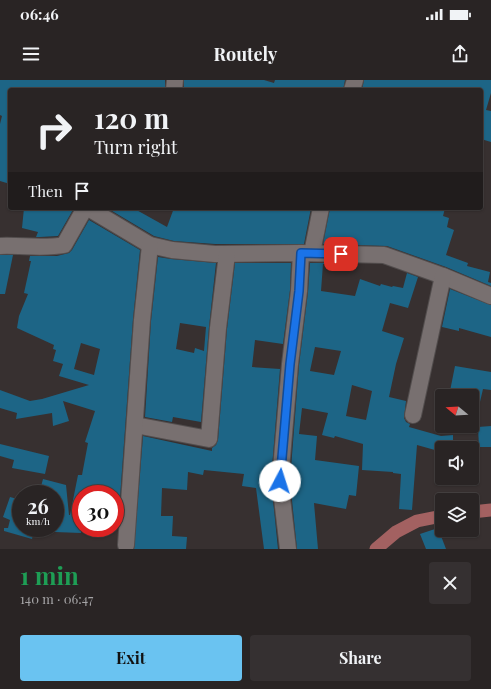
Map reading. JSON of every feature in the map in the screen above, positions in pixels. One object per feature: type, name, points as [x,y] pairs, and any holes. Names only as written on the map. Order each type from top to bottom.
[{"type":"street","points":[[0,246],[19,245],[51,248],[64,245],[86,210]]},
{"type":"street","points":[[90,210],[150,245],[172,250],[215,254],[306,253],[384,255],[443,276],[491,296]]},
{"type":"street","points":[[288,549],[280,481],[290,364],[299,291],[306,253],[320,210]]},
{"type":"street","points":[[126,545],[142,320],[150,245]]},
{"type":"street","points":[[135,425],[209,439],[218,328],[227,254]]},
{"type":"street","points":[[413,415],[443,276]]},
{"type":"building","points":[[0,80],[165,80],[165,88],[8,88],[8,183],[0,181],[0,124],[2,116],[0,115]]},
{"type":"building","points":[[184,80],[264,80],[274,83],[275,80],[345,80],[343,88],[184,88]]},
{"type":"building","points":[[364,80],[491,80],[491,93],[486,110],[491,111],[491,142],[483,140],[483,88],[362,88]]},
{"type":"building","points":[[24,210],[73,210],[58,236],[36,237],[38,232],[22,228]]},
{"type":"building","points":[[110,210],[137,210],[167,227],[173,210],[311,210],[304,244],[215,244],[174,241],[154,236]]},
{"type":"building","points":[[330,210],[444,210],[443,216],[449,218],[447,227],[454,230],[446,255],[468,263],[467,266],[490,272],[488,282],[491,283],[491,286],[446,267],[387,246],[323,244]]},
{"type":"building","points":[[89,220],[140,250],[133,319],[121,485],[76,485],[78,475],[82,475],[88,443],[85,442],[95,411],[63,401],[69,421],[53,426],[52,413],[16,419],[17,413],[0,408],[0,390],[30,401],[42,399],[89,385],[59,376],[63,364],[53,361],[56,350],[53,349],[54,345],[17,328],[19,316],[28,294],[24,293],[31,261],[29,261],[30,256],[57,256],[69,253]],"holes":[[[81,343],[100,349],[94,375],[74,369]]]},
{"type":"building","points":[[0,255],[13,255],[5,294],[0,294]]},
{"type":"building","points":[[158,257],[216,263],[201,422],[173,417],[172,422],[145,417],[151,321]],"holes":[[[180,323],[206,327],[204,351],[195,348],[194,353],[176,349]]]},
{"type":"building","points":[[235,263],[291,263],[290,290],[283,344],[255,340],[252,367],[280,369],[271,480],[278,549],[264,549],[256,488],[242,486],[244,474],[204,470],[203,475],[188,472],[187,490],[162,488],[161,516],[173,516],[172,536],[187,537],[186,549],[134,549],[143,436],[212,451],[212,448],[216,445],[218,440],[227,329]]},
{"type":"building","points":[[310,263],[331,263],[323,264],[321,291],[355,296],[360,279],[380,286],[381,284],[403,288],[407,273],[418,277],[408,308],[390,303],[382,331],[404,338],[396,364],[389,397],[406,401],[404,418],[406,422],[410,424],[409,427],[441,436],[453,435],[453,441],[435,441],[435,450],[417,445],[412,510],[399,509],[401,474],[362,470],[363,444],[335,436],[334,438],[322,435],[328,413],[302,408],[299,434],[317,436],[315,460],[359,466],[356,496],[349,495],[346,509],[314,503],[318,549],[297,549],[290,481],[299,365]],"holes":[[[315,347],[341,351],[334,375],[310,371]],[[352,385],[372,391],[366,420],[346,416]]]},
{"type":"building","points":[[450,289],[491,305],[491,337],[459,328],[459,331],[442,327]]},
{"type":"building","points":[[455,366],[491,372],[491,390],[483,389],[479,406],[479,389],[450,389]]},
{"type":"building","points":[[491,426],[491,447],[479,447],[479,427]]},
{"type":"building","points":[[0,444],[49,456],[45,474],[12,468],[14,460],[0,456]]},
{"type":"building","points":[[43,479],[66,485],[70,515],[72,505],[72,533],[64,532],[64,485],[41,485]]},
{"type":"building","points":[[10,497],[12,498],[12,533],[4,531],[4,528],[8,528],[10,520],[3,517]]},
{"type":"building","points":[[435,529],[435,537],[441,537],[446,549],[426,549],[420,534]]},
{"type":"waterway","points":[[479,511],[491,510]]},
{"type":"waterway","points":[[376,549],[396,532],[417,521],[435,517]]},
{"type":"route","points":[[280,481],[290,364],[299,291],[301,253],[341,254]]}]
